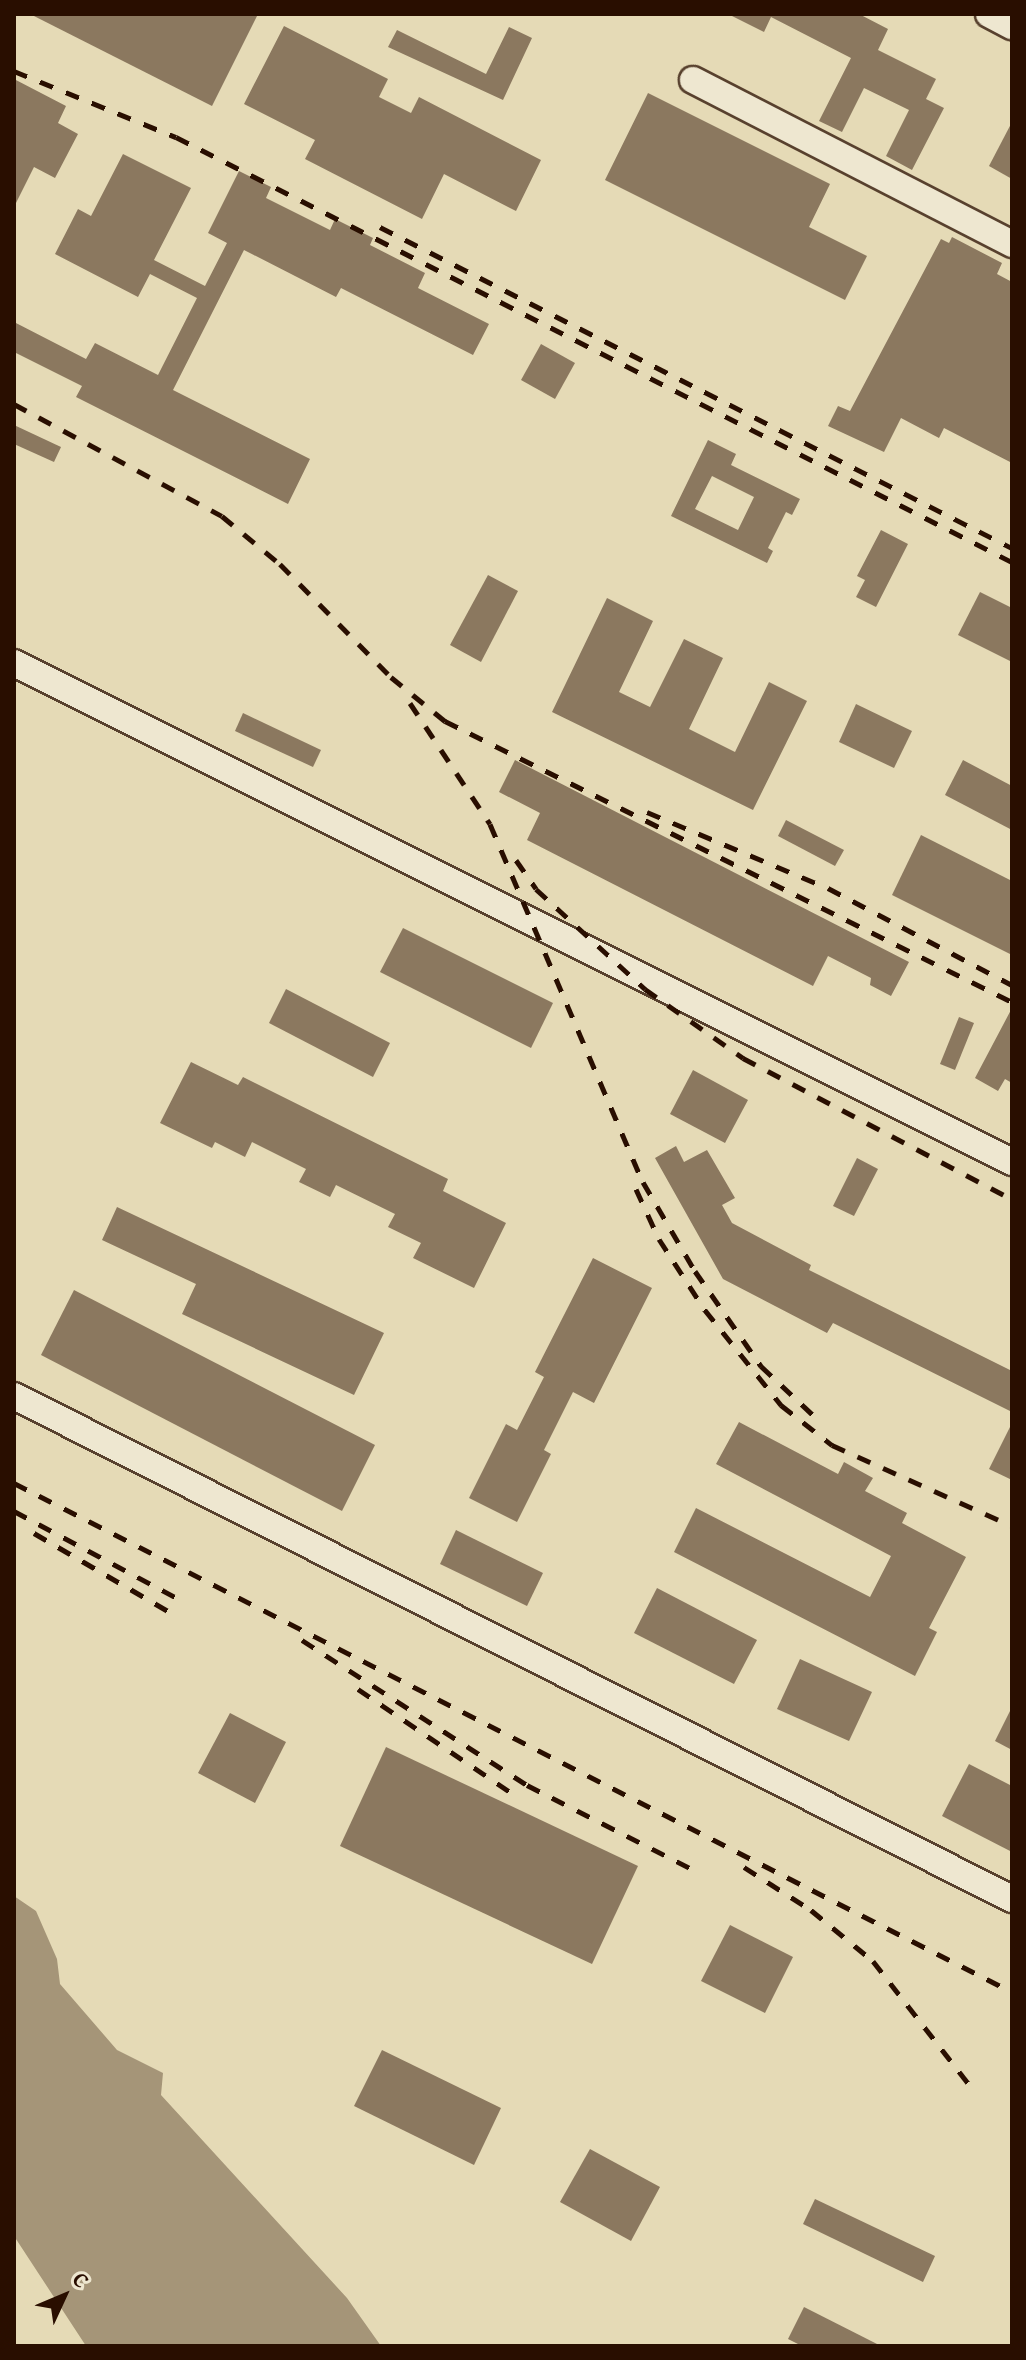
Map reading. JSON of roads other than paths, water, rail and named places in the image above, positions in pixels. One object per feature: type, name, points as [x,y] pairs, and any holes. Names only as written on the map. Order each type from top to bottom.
[{"type":"street","points":[[989,14],[1012,26]]},
{"type":"street","points":[[693,80],[1012,244]]},
{"type":"street","points":[[14,663],[1012,1162]]},
{"type":"street","points":[[14,1396],[1012,1899]]},
{"type":"railway","points":[[14,71],[176,137],[1012,562]]},
{"type":"railway","points":[[380,227],[1012,548]]},
{"type":"railway","points":[[14,404],[222,516],[280,564],[391,677],[445,721],[1012,1002]]},
{"type":"railway","points":[[410,703],[490,824],[643,1182],[695,1271],[761,1366],[813,1415]]},
{"type":"railway","points":[[647,812],[828,888],[1012,985]]},
{"type":"railway","points":[[516,860],[536,889],[645,989],[743,1058],[1012,1199]]},
{"type":"railway","points":[[636,1189],[659,1239],[705,1310],[781,1405],[832,1445],[1012,1526]]},
{"type":"railway","points":[[14,1483],[1012,1992]]},
{"type":"railway","points":[[14,1511],[177,1598]]},
{"type":"railway","points":[[34,1533],[170,1612]]},
{"type":"railway","points":[[302,1640],[527,1785],[694,1870]]},
{"type":"railway","points":[[358,1689],[519,1798]]},
{"type":"railway","points":[[744,1867],[811,1910],[873,1961],[971,2087]]}]
